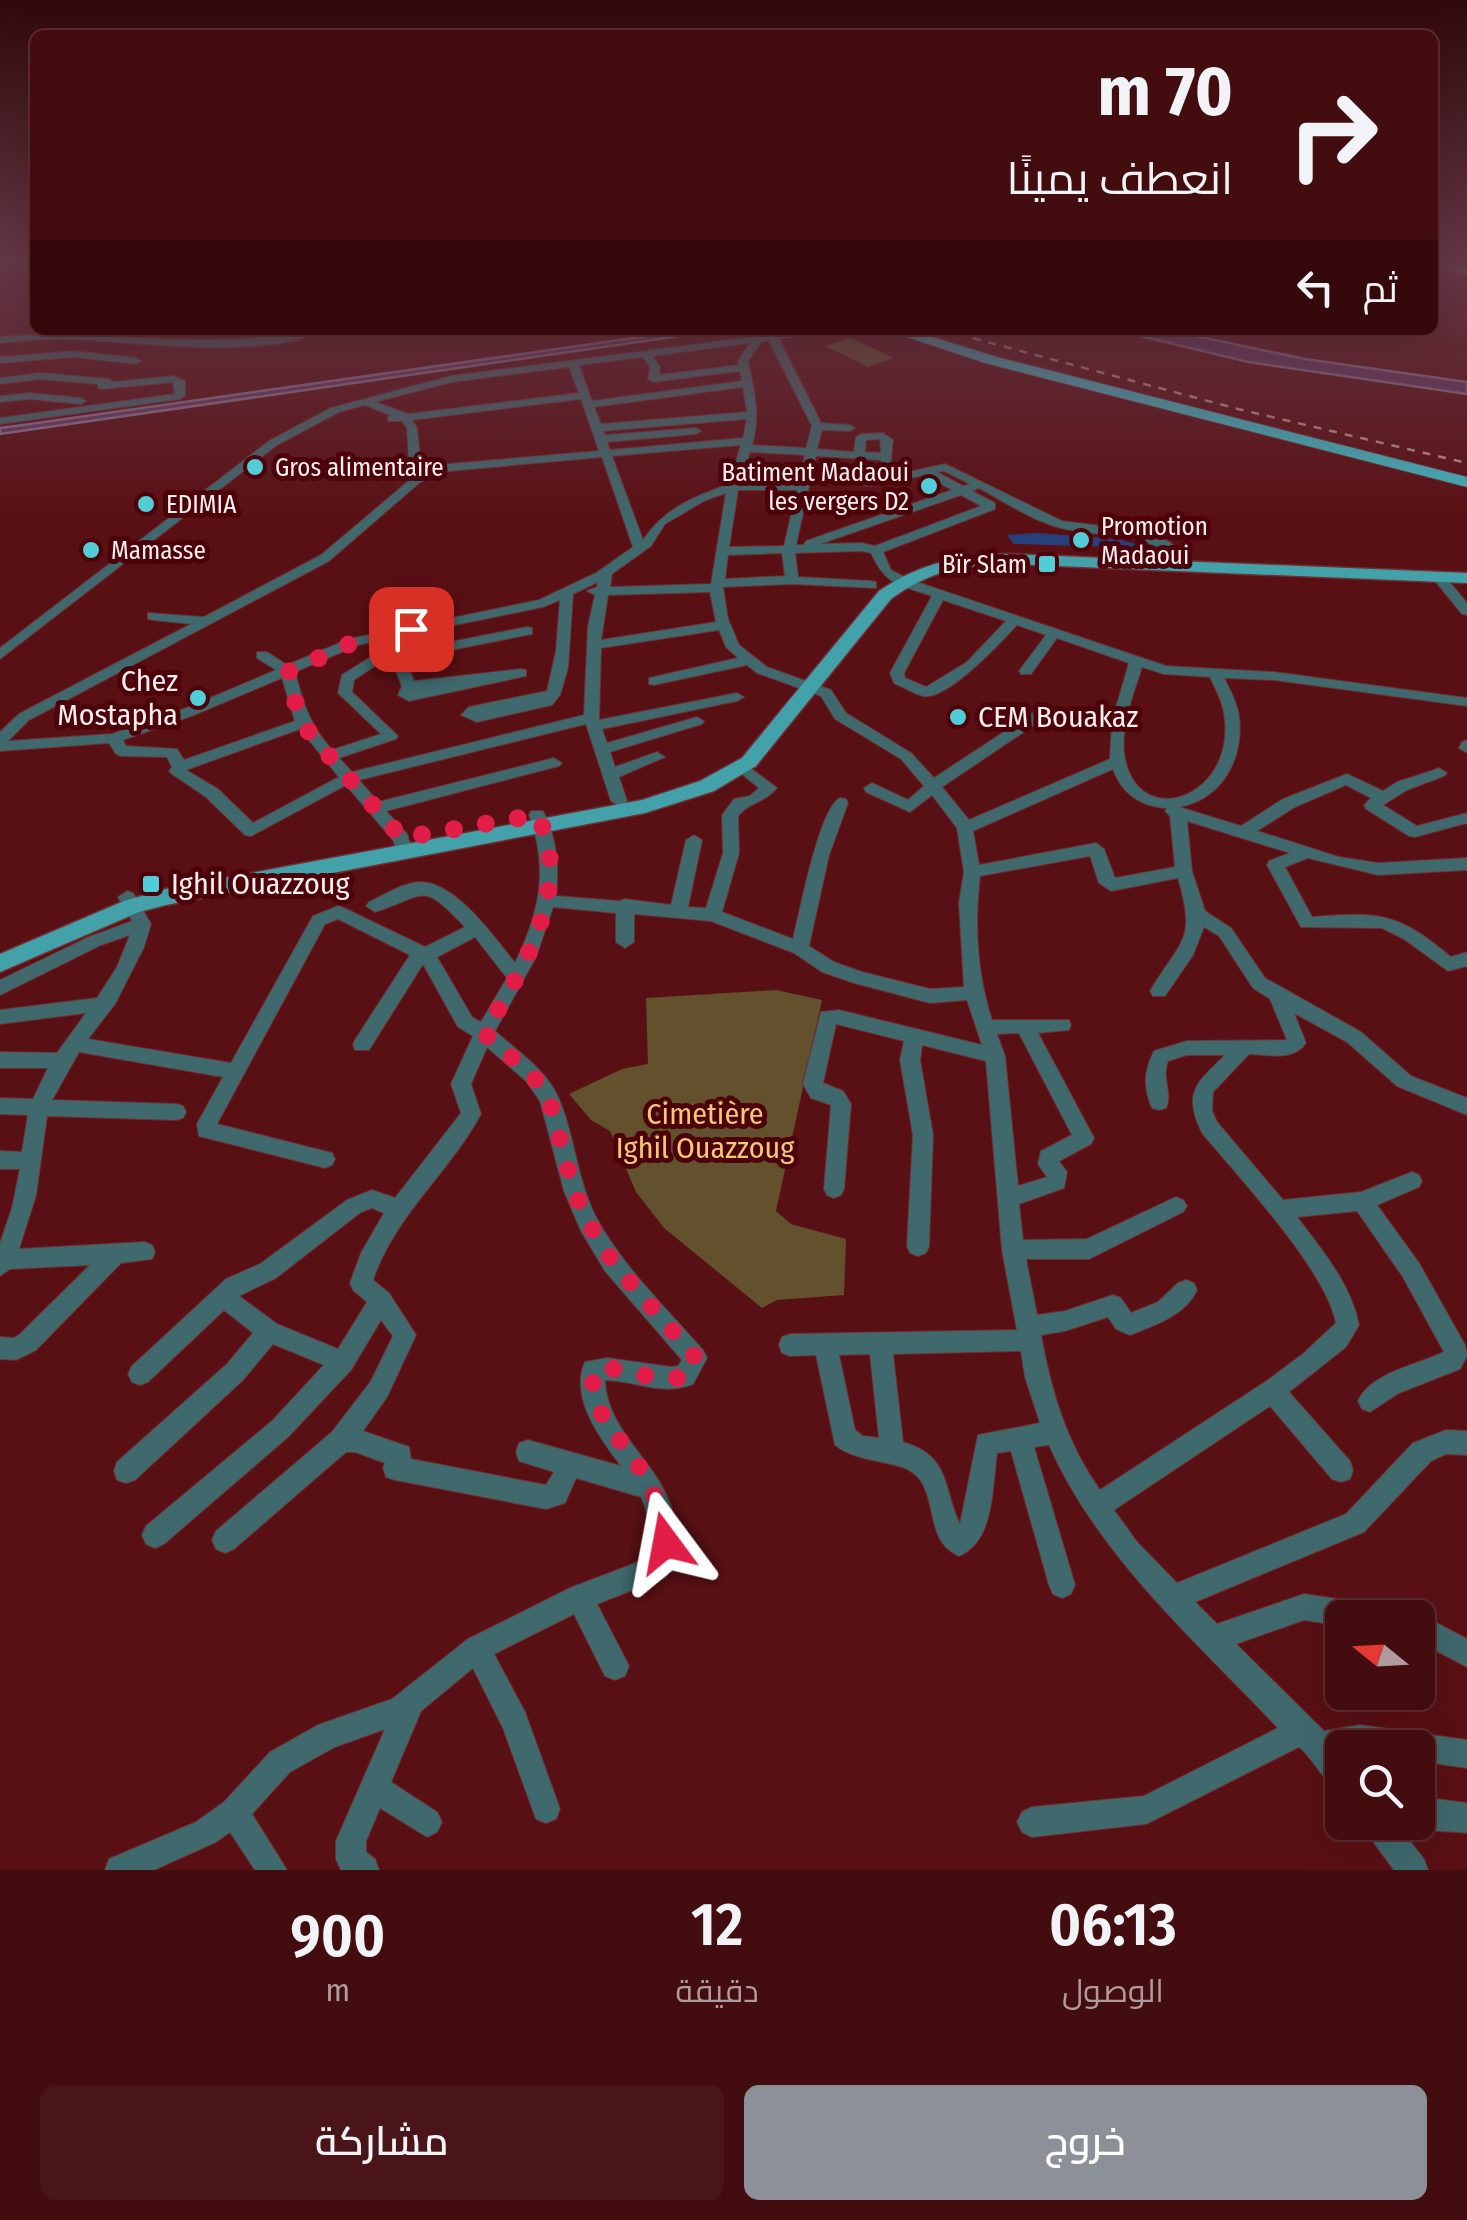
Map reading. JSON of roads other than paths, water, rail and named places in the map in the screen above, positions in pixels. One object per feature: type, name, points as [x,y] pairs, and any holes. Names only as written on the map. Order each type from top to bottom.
[{"type":"highway","points":[[950,347],[1467,479]]},
{"type":"highway","points":[[967,347],[1467,479]]},
{"type":"main road","points":[[540,821],[677,788],[722,764],[802,686],[897,580],[937,558],[984,551],[1467,575]]},
{"type":"main road","points":[[897,580],[942,565],[984,558],[1438,577],[1467,575]]},
{"type":"main road","points":[[0,952],[134,909],[402,844],[680,797],[742,767],[766,745],[802,686]]},
{"type":"main road","points":[[0,964],[134,909]]},
{"type":"street","points":[[0,400],[30,396],[76,405],[154,349],[167,347]]},
{"type":"street","points":[[0,655],[273,443],[335,410],[451,379],[699,347]]},
{"type":"street","points":[[752,347],[748,350],[748,411],[718,585],[724,625],[734,647],[762,670],[826,693],[840,716],[906,756],[965,828],[972,872],[968,903],[974,994],[995,1056],[1014,1250],[1028,1334],[1055,1432],[1075,1476],[1128,1551],[1325,1756]]},
{"type":"street","points":[[769,347],[816,426],[791,550],[792,580]]},
{"type":"street","points":[[0,360],[74,354],[136,361]]},
{"type":"street","points":[[646,354],[655,367],[653,379],[748,411],[810,452],[886,457]]},
{"type":"street","points":[[573,364],[640,548]]},
{"type":"street","points":[[0,381],[44,376],[106,384],[180,381],[180,396],[76,405],[0,421]]},
{"type":"street","points":[[365,400],[397,419],[748,411]]},
{"type":"street","points":[[591,416],[748,411]]},
{"type":"street","points":[[397,419],[396,430],[413,442],[415,461],[435,469],[605,454],[748,411]]},
{"type":"street","points":[[816,426],[850,428]]},
{"type":"street","points":[[859,456],[861,437],[875,434],[886,438],[889,481]]},
{"type":"street","points":[[569,593],[640,548],[675,511],[732,487],[889,481],[945,467],[1064,526],[1135,533],[1159,541],[1181,558]]},
{"type":"street","points":[[0,743],[24,717],[325,558],[435,469]]},
{"type":"street","points":[[722,552],[876,550],[991,506],[926,471]]},
{"type":"street","points":[[889,481],[924,502]]},
{"type":"street","points":[[791,550],[980,484]]},
{"type":"street","points":[[876,550],[897,580],[1164,670],[1274,676],[1467,702]]},
{"type":"street","points":[[606,573],[600,591],[592,722],[620,801]]},
{"type":"street","points":[[1438,577],[1467,611]]},
{"type":"street","points":[[0,743],[114,738],[288,672],[354,642],[479,618],[569,593],[792,580],[870,584]]},
{"type":"street","points":[[551,694],[556,690],[569,593]]},
{"type":"street","points":[[938,595],[897,672],[899,680],[927,693],[972,665],[1014,620]]},
{"type":"street","points":[[152,616],[204,621]]},
{"type":"street","points":[[595,645],[724,625]]},
{"type":"street","points":[[329,756],[391,736],[345,693],[348,678],[374,661],[527,631],[527,638],[522,641],[366,668]]},
{"type":"street","points":[[1026,670],[1054,632]]},
{"type":"street","points":[[262,655],[288,672],[302,723],[402,844]]},
{"type":"street","points":[[654,681],[749,660]]},
{"type":"street","points":[[1137,660],[1124,708],[1117,761],[1136,791],[1172,810],[1241,834],[1378,869],[1467,864]]},
{"type":"street","points":[[400,664],[409,686],[405,695],[409,698],[521,673],[409,686]]},
{"type":"street","points":[[1172,810],[1205,794],[1225,776],[1234,748],[1232,714],[1216,675]]},
{"type":"street","points":[[302,723],[177,771],[212,792],[251,831],[348,778],[592,722],[737,697]]},
{"type":"street","points":[[872,788],[910,806],[1044,712]]},
{"type":"street","points":[[600,750],[697,721]]},
{"type":"street","points":[[114,738],[121,751],[172,752],[180,767]]},
{"type":"street","points":[[609,775],[657,757]]},
{"type":"street","points":[[965,828],[1117,761]]},
{"type":"street","points":[[376,808],[554,762]]},
{"type":"street","points":[[713,914],[732,854],[730,815],[740,803],[755,800],[768,788],[742,767]]},
{"type":"street","points":[[1440,773],[1402,786],[1372,805],[1415,832],[1467,818]]},
{"type":"street","points":[[1241,834],[1289,803],[1347,778],[1383,798]]},
{"type":"street","points":[[800,948],[821,856],[840,803]]},
{"type":"street","points":[[1159,991],[1197,928],[1172,810]]},
{"type":"street","points":[[225,1540],[341,1440],[378,1390],[405,1342],[404,1329],[361,1282],[365,1267],[400,1209],[472,1114],[460,1084],[516,976],[548,901],[540,821]]},
{"type":"street","points":[[680,909],[694,840]]},
{"type":"street","points":[[972,872],[1096,849],[1105,880],[1111,885],[1184,871]]},
{"type":"street","points":[[1308,852],[1276,865],[1307,923],[1384,918],[1406,928],[1448,964],[1467,959]]},
{"type":"street","points":[[375,906],[419,888],[434,890],[454,904],[516,976]]},
{"type":"street","points":[[548,901],[713,914],[800,948],[828,967],[898,989],[930,996],[974,994]]},
{"type":"street","points":[[625,906],[625,942]]},
{"type":"street","points":[[0,988],[95,941],[134,909]]},
{"type":"street","points":[[134,909],[136,947],[106,1004],[71,1052],[40,1106],[33,1125],[31,1160],[8,1226],[1,1262],[144,1252]]},
{"type":"street","points":[[125,1868],[206,1832],[234,1812],[280,1762],[328,1735],[400,1710],[477,1648],[580,1597],[657,1568],[666,1543],[660,1509],[650,1487],[606,1423],[590,1390],[594,1370],[617,1366],[666,1382],[685,1376],[696,1358],[614,1264],[589,1224],[574,1191],[549,1099],[533,1076],[484,1033],[465,1022],[427,956],[338,912],[322,917],[232,1071],[206,1130],[324,1159]]},
{"type":"street","points":[[1197,914],[1225,932],[1260,983],[1354,1037],[1404,1081],[1467,1106]]},
{"type":"street","points":[[362,1045],[414,962],[476,929]]},
{"type":"street","points":[[1159,1102],[1154,1073],[1161,1056],[1186,1048],[1296,1046],[1277,995]]},
{"type":"street","points":[[0,1017],[106,1004]]},
{"type":"street","points":[[834,1189],[840,1104],[836,1097],[818,1092],[813,1084],[828,1017],[995,1056]]},
{"type":"street","points":[[984,1028],[1062,1025]]},
{"type":"street","points":[[1007,1199],[1040,1191],[1057,1182],[1058,1172],[1048,1164],[1048,1157],[1084,1138],[1025,1026]]},
{"type":"street","points":[[914,1039],[910,1060],[923,1135],[918,1246]]},
{"type":"street","points":[[1097,1507],[1273,1390],[1341,1339],[1348,1325],[1347,1314],[1322,1269],[1209,1127],[1202,1111],[1203,1090],[1245,1048]]},
{"type":"street","points":[[0,1060],[71,1052],[232,1071]]},
{"type":"street","points":[[0,1106],[176,1112]]},
{"type":"street","points":[[0,1160],[31,1160]]},
{"type":"street","points":[[1278,1210],[1362,1201],[1412,1181]]},
{"type":"street","points":[[140,1374],[234,1286],[268,1271],[354,1206],[372,1199],[400,1209]]},
{"type":"street","points":[[1362,1201],[1411,1270],[1456,1353],[1452,1361],[1391,1385],[1370,1401]]},
{"type":"street","points":[[1014,1250],[1089,1249],[1176,1206]]},
{"type":"street","points":[[0,1348],[16,1349],[28,1342],[115,1254]]},
{"type":"street","points":[[790,1346],[1028,1334],[1113,1304],[1124,1322],[1130,1324],[1166,1309],[1186,1290]]},
{"type":"street","points":[[223,1297],[269,1331],[343,1362]]},
{"type":"street","points":[[154,1535],[280,1429],[343,1362],[381,1300]]},
{"type":"street","points":[[126,1471],[235,1372],[269,1331]]},
{"type":"street","points":[[880,1344],[892,1450]]},
{"type":"street","points":[[826,1345],[844,1437],[859,1448],[911,1455],[929,1472],[949,1534],[959,1543],[972,1530],[987,1443],[1055,1432]]},
{"type":"street","points":[[1273,1390],[1341,1470]]},
{"type":"street","points":[[1019,1436],[1062,1586]]},
{"type":"street","points":[[341,1440],[354,1440],[397,1462],[546,1497],[556,1494],[570,1464]]},
{"type":"street","points":[[1174,1597],[1355,1523],[1422,1452],[1446,1442],[1467,1443]]},
{"type":"street","points":[[528,1452],[650,1487]]},
{"type":"street","points":[[580,1597],[614,1666]]},
{"type":"street","points":[[1213,1639],[1304,1607],[1325,1610]]},
{"type":"street","points":[[1435,1636],[1467,1654]]},
{"type":"street","points":[[477,1648],[514,1722],[546,1809]]},
{"type":"street","points":[[364,1870],[351,1858],[351,1841],[410,1702]]},
{"type":"street","points":[[1032,1822],[1146,1810],[1311,1739],[1360,1739],[1467,1754]]},
{"type":"street","points":[[375,1788],[426,1822]]},
{"type":"street","points":[[234,1812],[272,1870]]},
{"type":"street","points":[[1435,1814],[1467,1818]]},
{"type":"street","points":[[1394,1840],[1413,1870]]},
{"type":"railway","points":[[1007,347],[1238,409],[1467,463]]},
{"type":"place","name":"Gros alimentaire","points":[[255,467]]},
{"type":"place","name":"Batiment Madaoui les vergers D2","points":[[929,486]]},
{"type":"place","name":"EDIMIA","points":[[146,504]]},
{"type":"place","name":"Promotion Madaoui","points":[[1081,540]]},
{"type":"place","name":"Mamasse","points":[[91,550]]},
{"type":"place","name":"Bïr Slam","points":[[1047,564]]},
{"type":"place","name":"Chez Mostapha","points":[[198,698]]},
{"type":"place","name":"CEM Bouakaz","points":[[958,717]]},
{"type":"place","name":"Ighil Ouazzoug","points":[[151,884]]},
{"type":"park label","name":"Cimetière Ighil Ouazzoug","points":[[705,1131]]}]
